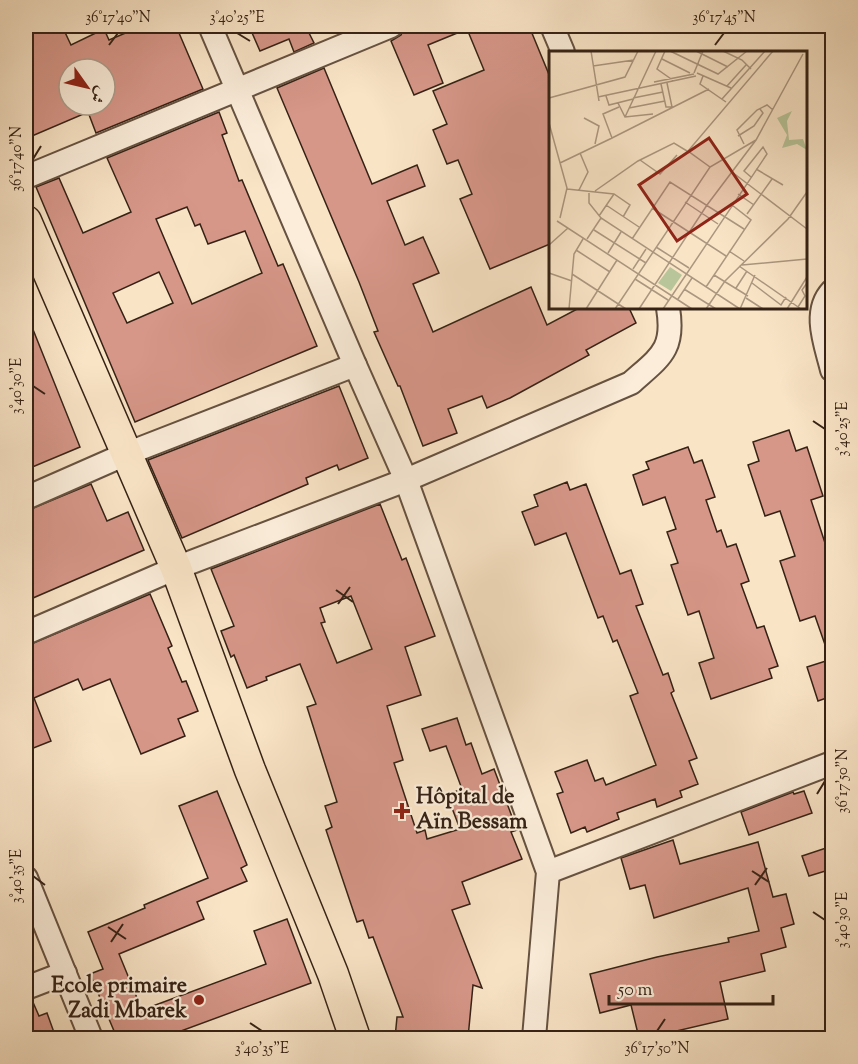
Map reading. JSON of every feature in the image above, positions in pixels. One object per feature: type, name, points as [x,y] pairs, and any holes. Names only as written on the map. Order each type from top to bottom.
[{"type":"main road","points":[[26,221],[176,568],[250,770],[333,974],[355,1038]]},
{"type":"street","points":[[210,26],[406,480],[548,872],[534,1038]]},
{"type":"street","points":[[26,177],[391,26]]},
{"type":"street","points":[[552,26],[563,51]]},
{"type":"street","points":[[832,291],[821,314],[832,370]]},
{"type":"street","points":[[26,633],[176,568],[406,480],[631,383],[657,359],[668,344],[671,328],[668,309]]},
{"type":"street","points":[[26,498],[126,454],[355,365]]},
{"type":"street","points":[[548,872],[832,763]]},
{"type":"street","points":[[26,878],[92,1038]]},
{"type":"street","points":[[26,988],[65,973]]},
{"type":"building","points":[[26,26],[46,26],[49,32],[62,26],[71,45],[104,29],[109,40],[142,26],[176,26],[203,89],[96,133],[90,117],[117,117],[117,57],[57,57],[57,117],[76,117],[32,136],[26,120]]},
{"type":"building","points":[[249,26],[320,26],[308,31],[314,43],[294,52],[289,39],[260,51]]},
{"type":"building","points":[[409,26],[529,26],[549,75],[549,244],[490,269],[460,199],[472,194],[458,160],[447,164],[433,130],[447,124],[433,91],[484,70],[467,29],[428,45],[443,83],[414,95],[391,41],[401,35],[404,28]]},
{"type":"building","points":[[324,68],[372,184],[417,165],[425,186],[387,201],[405,245],[423,237],[439,273],[413,284],[433,332],[531,287],[547,325],[577,309],[629,309],[636,323],[586,350],[589,355],[510,398],[487,408],[482,396],[448,409],[457,433],[423,446],[400,386],[398,386],[374,332],[378,331],[359,282],[277,88]]},
{"type":"building","points":[[219,112],[227,133],[222,135],[239,181],[242,180],[278,266],[283,264],[317,346],[135,422],[36,187],[59,178],[83,233],[131,212],[107,158]],"holes":[[[187,207],[195,226],[200,224],[208,244],[245,231],[262,273],[192,304],[156,219]],[[159,272],[173,303],[127,323],[113,293]]]},
{"type":"building","points":[[26,312],[80,447],[30,468],[26,458]]},
{"type":"building","points":[[339,386],[368,458],[339,470],[337,465],[306,478],[308,484],[182,538],[148,460]]},
{"type":"building","points":[[789,430],[796,451],[807,447],[823,496],[811,500],[826,546],[832,544],[832,658],[830,659],[815,616],[800,621],[780,561],[795,556],[780,511],[765,516],[748,465],[759,461],[753,442]]},
{"type":"building","points":[[688,447],[694,463],[702,460],[715,497],[706,500],[717,532],[721,530],[727,547],[736,544],[749,581],[741,584],[757,628],[764,626],[778,666],[769,669],[772,678],[711,699],[699,663],[714,658],[699,611],[688,615],[671,565],[678,563],[667,532],[676,529],[665,497],[643,505],[633,475],[649,469],[646,462]]},
{"type":"building","points":[[567,482],[570,490],[586,484],[620,574],[631,570],[643,604],[636,606],[663,675],[668,673],[674,691],[671,693],[697,758],[689,761],[698,784],[680,791],[682,797],[657,807],[655,799],[617,813],[619,819],[587,832],[585,827],[571,833],[557,794],[563,792],[555,772],[587,760],[595,781],[603,778],[606,785],[656,765],[630,696],[638,693],[617,640],[613,642],[603,616],[598,618],[566,533],[535,545],[522,512],[538,506],[534,495]]},
{"type":"building","points":[[91,484],[107,521],[128,512],[144,550],[26,601],[26,511]]},
{"type":"building","points":[[380,504],[402,560],[406,558],[435,636],[405,647],[421,695],[387,706],[403,760],[394,763],[417,833],[425,830],[427,839],[460,829],[447,795],[462,789],[446,746],[430,751],[422,729],[457,718],[466,745],[471,743],[482,774],[494,769],[517,830],[511,832],[522,859],[462,882],[470,904],[452,910],[482,988],[473,985],[468,1038],[395,1038],[397,1017],[403,1017],[373,937],[369,938],[363,920],[357,922],[326,830],[332,827],[325,806],[337,802],[307,707],[316,704],[300,664],[266,677],[267,680],[247,688],[234,655],[231,657],[221,631],[234,626],[211,569]],"holes":[[[351,596],[372,649],[337,663],[321,623],[325,622],[320,608]]]},
{"type":"building","points":[[150,594],[172,646],[168,648],[182,682],[186,681],[198,711],[178,719],[185,736],[141,754],[110,679],[83,690],[78,679],[34,698],[51,741],[26,751],[26,646]]},
{"type":"building","points":[[832,659],[832,696],[818,701],[807,667]]},
{"type":"building","points":[[217,791],[247,865],[241,868],[247,881],[197,902],[204,919],[119,954],[142,1010],[266,964],[254,931],[287,919],[311,983],[162,1038],[117,1038],[90,974],[103,969],[88,932],[208,878],[179,806]]},
{"type":"building","points":[[804,791],[812,813],[749,835],[741,812],[793,792],[794,794]]},
{"type":"building","points":[[673,840],[680,864],[758,842],[773,897],[786,894],[794,924],[781,928],[786,947],[761,954],[765,971],[720,982],[728,1019],[672,1032],[673,1035],[639,1038],[631,1005],[600,1013],[590,974],[729,942],[728,938],[759,931],[748,888],[654,918],[645,885],[630,889],[621,858]]},
{"type":"building","points":[[832,846],[832,869],[809,876],[802,856]]},
{"type":"building","points":[[32,1000],[39,1016],[47,1013],[56,1038],[26,1038],[26,1001]]},
{"type":"place","name":"Hôpital de Aïn Bessam","points":[[402,811]]},
{"type":"place","name":"Ecole primaire Zadi Mbarek","points":[[199,1000]]}]
